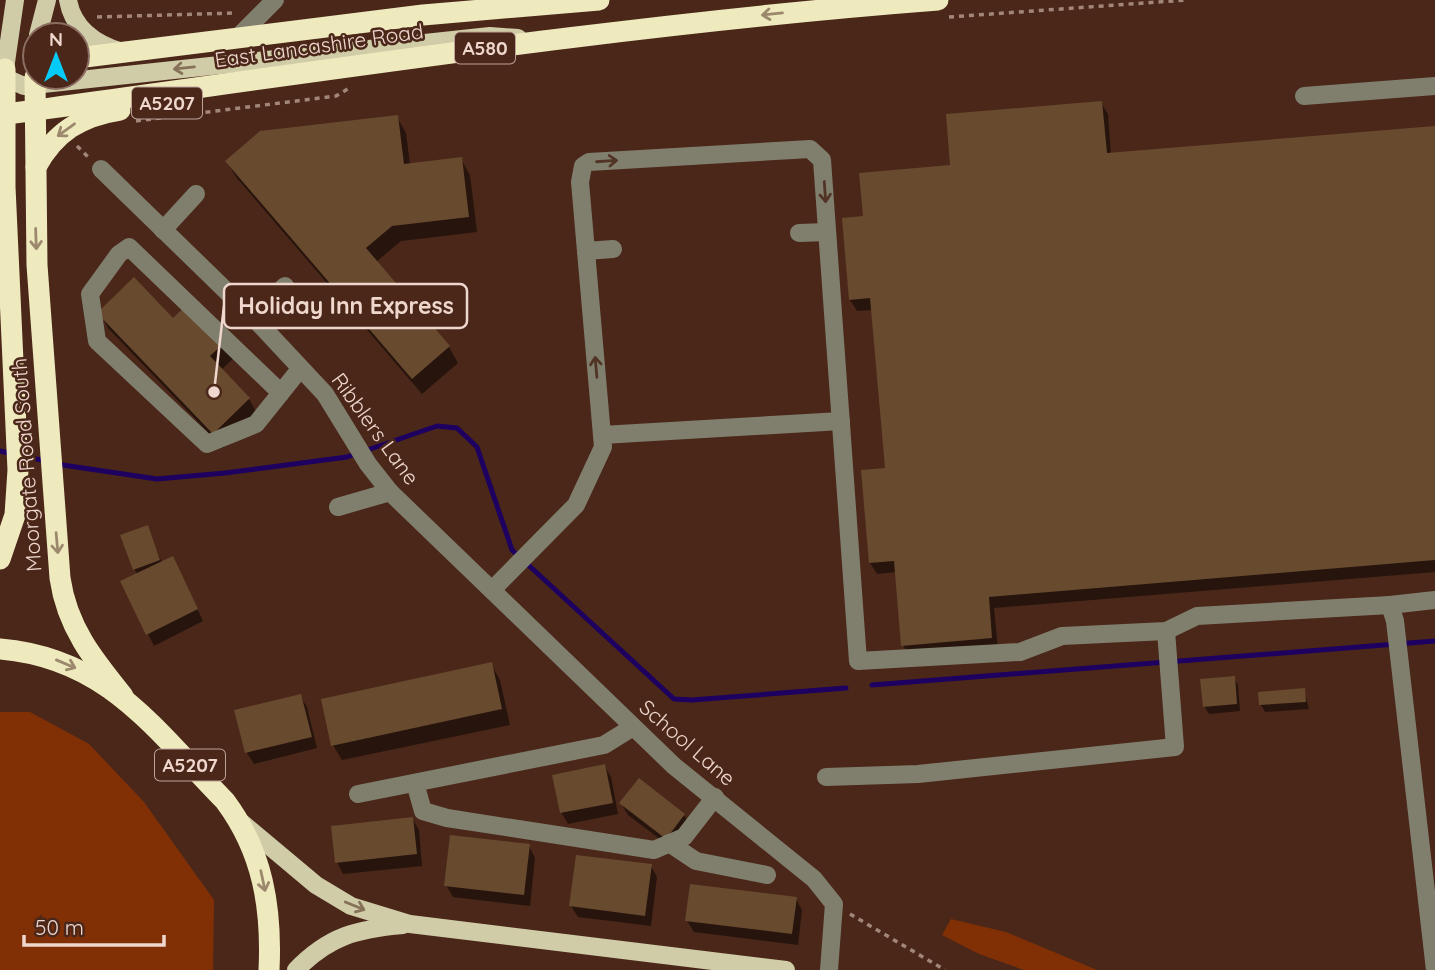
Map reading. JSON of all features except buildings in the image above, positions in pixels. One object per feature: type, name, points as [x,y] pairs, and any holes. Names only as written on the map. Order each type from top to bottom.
[{"type":"highway","name":"East Lancashire Road","points":[[91,56],[514,4],[599,0]]},
{"type":"highway","name":"East Lancashire Road","points":[[2,115],[545,40],[813,10],[939,9]]},
{"type":"highway","name":"A5207","points":[[34,171],[46,149],[62,131],[92,116],[278,87],[321,71]]},
{"type":"highway","points":[[2,79],[21,77]]},
{"type":"highway","points":[[2,79],[23,91],[34,110]]},
{"type":"highway","name":"Moorgate Road South","points":[[0,559],[15,515],[18,467],[2,79]]},
{"type":"highway","name":"A5207","points":[[34,171],[35,91]]},
{"type":"highway","name":"Moorgate Road South","points":[[34,171],[60,578],[69,618],[92,657],[122,696]]},
{"type":"highway","name":"A5207","points":[[0,649],[57,660],[96,678],[122,696],[225,801],[241,823],[260,866],[269,907],[269,970]]},
{"type":"main road","points":[[0,16],[10,0]]},
{"type":"main road","points":[[2,79],[15,0]]},
{"type":"main road","points":[[42,21],[47,0]]},
{"type":"main road","points":[[68,0],[82,30],[103,46],[122,52]]},
{"type":"main road","points":[[91,70],[490,36],[545,40]]},
{"type":"main road","points":[[241,823],[328,892],[351,906],[410,924],[786,970]]},
{"type":"main road","points":[[296,970],[335,939],[361,929],[410,924]]},
{"type":"street","points":[[237,38],[275,0]]},
{"type":"street","points":[[1304,96],[1435,86]]},
{"type":"street","points":[[492,590],[576,505],[603,447],[580,173],[589,162],[810,149],[822,160],[858,661],[1020,652],[1062,636],[1167,631],[1197,616],[1435,600]]},
{"type":"street","name":"Ribblers Lane","points":[[101,169],[253,317],[325,394],[368,464],[390,492],[466,565]]},
{"type":"street","points":[[163,230],[196,194]]},
{"type":"street","points":[[799,233],[827,232]]},
{"type":"street","points":[[281,393],[130,247],[119,254],[90,294],[97,341],[207,444],[256,424],[281,393],[300,369]]},
{"type":"street","points":[[586,251],[613,249]]},
{"type":"street","points":[[253,317],[285,286]]},
{"type":"street","points":[[602,435],[841,421]]},
{"type":"street","points":[[338,507],[390,492]]},
{"type":"street","name":"School Lane","points":[[466,565],[674,766],[814,878],[834,904]]},
{"type":"street","points":[[1390,605],[1399,656],[1435,970]]},
{"type":"street","points":[[826,777],[918,774],[1175,747],[1167,631]]},
{"type":"street","points":[[358,794],[604,745],[633,727]]},
{"type":"street","points":[[415,783],[423,811],[447,818],[654,850],[684,837],[715,797]]},
{"type":"street","points":[[669,843],[696,861],[767,875]]},
{"type":"street","points":[[829,970],[834,904]]},
{"type":"path","points":[[939,9],[1186,0]]},
{"type":"path","points":[[96,18],[248,13]]},
{"type":"path","points":[[131,122],[336,96],[358,83]]},
{"type":"path","points":[[72,142],[101,169]]},
{"type":"path","points":[[834,904],[945,970]]},
{"type":"shaded area","points":[[0,712],[30,712],[89,744],[144,802],[214,900],[213,970],[0,970]]},
{"type":"shaded area","points":[[951,919],[1006,932],[1097,970],[1024,970],[979,954],[942,935]]},
{"type":"waterway","points":[[56,464],[157,479],[225,473],[347,457],[437,426],[457,428],[477,447],[512,550],[674,699],[692,700],[846,688]]},
{"type":"waterway","points":[[0,451],[12,454]]},
{"type":"waterway","points":[[22,456],[46,461]]},
{"type":"waterway","points":[[872,685],[1435,641]]},
{"type":"place","name":"Holiday Inn Express","points":[[214,392]]}]
